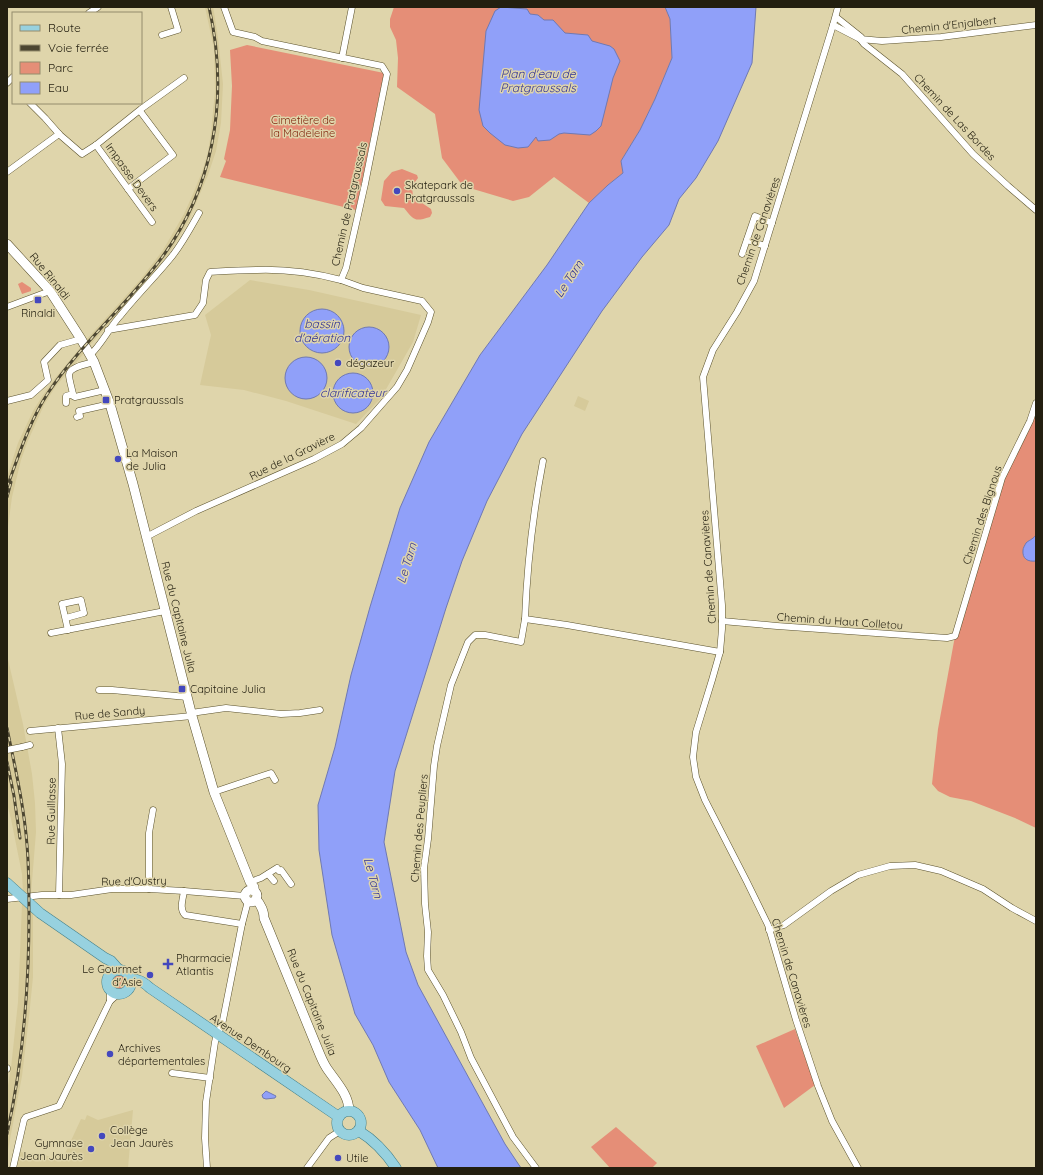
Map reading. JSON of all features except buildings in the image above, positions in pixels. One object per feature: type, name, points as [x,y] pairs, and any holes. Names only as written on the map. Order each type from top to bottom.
[{"type":"main road","points":[[7,883],[40,913],[111,961],[115,972]]},
{"type":"main road","points":[[125,971],[129,974],[130,983],[124,994],[113,995],[107,982],[115,972],[125,971]]},
{"type":"main road","name":"Avenue Dembourg","points":[[130,983],[150,988],[339,1117]]},
{"type":"main road","points":[[349,1111],[356,1113],[361,1119],[360,1130],[350,1136],[340,1131],[337,1124],[339,1117],[345,1112],[349,1111]]},
{"type":"main road","points":[[360,1130],[388,1156],[396,1168]]},
{"type":"street","points":[[162,35],[178,30],[171,7]]},
{"type":"street","name":"Chemin de Pratgraussals","points":[[108,330],[195,315],[203,303],[206,280],[210,272],[258,270],[296,272],[341,280],[346,268],[387,74],[382,66],[262,41],[255,37],[233,32],[224,7]]},
{"type":"street","points":[[342,58],[352,7]]},
{"type":"street","name":"Chemin de Canavières","points":[[838,7],[754,281],[737,312],[713,350],[703,377],[722,605],[722,621],[720,652],[696,732],[693,756],[695,772],[705,800],[747,882],[769,930],[796,1020],[818,1086],[832,1121],[858,1168]]},
{"type":"street","points":[[836,17],[862,39]]},
{"type":"street","name":"Chemin d'Enjalbert","points":[[833,25],[862,39],[882,41],[941,37],[1036,25]]},
{"type":"street","name":"Chemin de Las Bordes","points":[[862,39],[864,44],[902,74],[973,154],[1036,210]]},
{"type":"street","points":[[31,104],[59,134],[82,154],[184,78]]},
{"type":"street","points":[[128,189],[173,156],[140,111]]},
{"type":"street","points":[[7,172],[59,134]]},
{"type":"street","name":"Impasse Devers","points":[[96,145],[152,222]]},
{"type":"street","points":[[105,390],[75,397],[73,396],[69,375],[74,369],[92,359],[94,351],[108,330],[173,255],[192,227],[199,213]]},
{"type":"street","points":[[742,254],[754,216],[772,222]]},
{"type":"street","points":[[747,240],[765,246]]},
{"type":"street","name":"Rue Rinaldi","points":[[7,244],[50,291],[83,343]]},
{"type":"street","name":"Rue de la Gravière","points":[[146,537],[196,511],[314,459],[342,444],[360,428],[397,386],[407,370],[431,312],[422,301],[363,288],[341,280]]},
{"type":"street","points":[[7,308],[50,291]]},
{"type":"street","points":[[7,401],[31,395],[48,380],[44,362],[60,345],[83,343]]},
{"type":"street","name":"Rue du Capitaine Julia","points":[[83,343],[92,359],[110,404],[133,484],[187,697],[214,792],[251,895],[261,906],[264,912],[264,918],[318,1050],[345,1096],[349,1104],[349,1111]]},
{"type":"street","points":[[66,403],[66,396],[73,394]]},
{"type":"street","name":"Chemin des Bignous","points":[[955,636],[1002,478],[1030,421],[1036,403]]},
{"type":"street","points":[[77,417],[80,416],[79,411],[110,404]]},
{"type":"street","name":"Chemin des Peupliers","points":[[536,1168],[513,1137],[471,1058],[461,1032],[443,995],[428,970],[428,932],[424,861],[428,839],[437,746],[451,685],[460,660],[468,642],[475,635],[485,635],[521,642],[525,619],[527,576],[536,493],[542,461]]},
{"type":"street","points":[[51,633],[165,611]]},
{"type":"street","points":[[66,618],[68,630]]},
{"type":"street","points":[[525,619],[720,652]]},
{"type":"street","name":"Chemin du Haut Colletou","points":[[722,621],[947,638],[955,636]]},
{"type":"street","points":[[98,690],[187,697]]},
{"type":"street","name":"Rue de Sandy","points":[[30,730],[192,714],[226,708],[281,714],[320,710]]},
{"type":"street","name":"Rue Guillasse","points":[[58,728],[62,764],[59,895]]},
{"type":"street","points":[[7,750],[30,745]]},
{"type":"street","points":[[214,792],[271,773],[275,780]]},
{"type":"street","points":[[149,889],[149,834],[153,810]]},
{"type":"street","points":[[769,930],[784,924],[858,875],[890,866],[915,865],[941,871],[983,889],[1012,908],[1036,921]]},
{"type":"street","points":[[207,1168],[205,1138],[206,1102],[215,1042],[222,1025],[242,924],[251,895],[261,878],[277,868],[279,871],[281,870],[291,884]]},
{"type":"street","points":[[268,874],[274,881]]},
{"type":"street","name":"Rue d'Oustry","points":[[7,899],[71,895],[112,889],[149,889],[251,895]]},
{"type":"street","points":[[184,891],[181,909],[182,913],[185,915],[242,924]]},
{"type":"street","points":[[13,1168],[24,1120],[26,1117],[59,1106],[113,995]]},
{"type":"street","points":[[172,1073],[210,1078]]},
{"type":"street","points":[[307,1168],[329,1138],[340,1131]]},
{"type":"shaded area","points":[[205,7],[213,7],[223,84],[221,123],[216,151],[208,175],[188,222],[169,253],[145,283],[90,345],[87,339],[141,279],[163,250],[184,214],[202,172],[208,152],[215,91],[214,49]]},
{"type":"shaded area","points":[[250,280],[309,290],[421,315],[413,342],[381,398],[356,424],[286,401],[244,390],[200,385],[211,335],[205,315]]},
{"type":"shaded area","points":[[80,348],[84,353],[56,386],[44,405],[27,443],[21,460],[12,497],[7,534],[7,477],[18,443],[33,411],[43,395]]},
{"type":"shaded area","points":[[578,396],[589,401],[585,411],[574,406]]},
{"type":"shaded area","points":[[7,655],[23,724],[32,774],[35,803],[36,832],[31,894],[23,893],[22,874],[7,804]]},
{"type":"shaded area","points":[[22,904],[33,913],[33,977],[22,1076],[7,1155],[7,1091],[18,1002]]},
{"type":"shaded area","name":"Collège Jean Jaurès","points":[[133,1110],[128,1168],[15,1168],[20,1152],[45,1155],[58,1160],[63,1158],[81,1119],[85,1120],[87,1115],[98,1120]]},
{"type":"green space","points":[[394,7],[665,7],[670,19],[672,58],[640,130],[621,161],[623,173],[589,203],[554,177],[529,197],[513,201],[463,186],[442,158],[435,114],[397,87],[398,58],[396,40],[390,27],[390,19]]},
{"type":"green space","name":"Cimetière de la Madeleine","points":[[247,45],[384,73],[356,210],[220,177],[226,161],[224,159],[230,130],[232,86],[230,50]]},
{"type":"green space","name":"Skatepark de Pratgraussals","points":[[402,169],[417,175],[418,178],[412,186],[413,197],[431,209],[432,213],[430,217],[417,220],[404,208],[385,206],[381,200],[384,181],[392,172]]},
{"type":"green space","points":[[22,282],[31,288],[31,291],[22,294],[18,284]]},
{"type":"green space","points":[[1036,403],[1036,828],[971,801],[950,797],[938,791],[932,784],[938,729],[955,636],[995,501]]},
{"type":"green space","points":[[120,975],[125,977],[127,982],[125,987],[120,989],[115,987],[113,982],[115,977]]},
{"type":"green space","points":[[795,1029],[815,1085],[784,1108],[756,1046]]},
{"type":"green space","points":[[616,1127],[657,1163],[652,1168],[610,1168],[591,1147]]},
{"type":"water","name":"Plan d'eau de Pratgraussals","points":[[501,7],[527,9],[530,14],[538,15],[544,20],[553,20],[565,33],[588,35],[592,41],[610,46],[614,49],[620,61],[613,78],[601,126],[596,131],[590,135],[564,133],[559,134],[550,140],[538,141],[536,137],[528,147],[518,148],[505,145],[483,126],[479,110],[486,31],[495,11]]},
{"type":"water","name":"Le Tarn","points":[[665,7],[756,7],[752,63],[718,141],[696,178],[679,199],[669,225],[642,257],[602,311],[522,434],[487,501],[462,561],[395,771],[384,842],[406,952],[418,985],[505,1144],[521,1168],[438,1168],[420,1130],[389,1082],[373,1045],[355,1014],[332,935],[319,850],[318,805],[335,747],[351,675],[400,508],[429,442],[480,355],[547,265],[589,203],[623,173],[621,161],[640,130],[672,58],[670,19]]},
{"type":"water","name":"bassin d'aération","points":[[322,309],[334,313],[340,319],[344,331],[340,343],[334,349],[322,353],[310,349],[304,343],[300,331],[304,319],[310,313]]},
{"type":"water","name":"clarificateur","points":[[365,327],[373,327],[380,330],[386,336],[389,347],[386,358],[380,364],[373,367],[365,367],[358,364],[352,358],[349,351],[349,343],[352,336],[358,330]]},
{"type":"water","name":"bassin d'aération","points":[[306,357],[321,363],[327,378],[321,393],[306,399],[291,393],[285,378],[291,363]]},
{"type":"water","name":"clarificateur","points":[[349,373],[357,373],[364,376],[370,382],[373,393],[370,404],[364,410],[357,413],[349,413],[342,410],[336,404],[333,397],[333,389],[336,382],[342,376]]},
{"type":"water","points":[[1036,535],[1036,561],[1030,561],[1023,556],[1023,549],[1026,543]]},
{"type":"water","points":[[266,1091],[276,1096],[275,1098],[263,1098],[262,1095]]},
{"type":"railway","points":[[7,487],[35,415],[48,393],[72,361],[153,269],[174,240],[190,209],[203,177],[212,144],[217,111],[218,76],[215,42],[209,7]]},
{"type":"railway","points":[[7,497],[11,482]]},
{"type":"railway","points":[[7,728],[24,816],[29,871],[29,942],[24,1025],[13,1107],[7,1134]]},
{"type":"railway","points":[[7,762],[20,838]]},
{"type":"place","name":"Skatepark de Pratgraussals","points":[[397,191]]},
{"type":"place","name":"Rinaldi","points":[[38,300]]},
{"type":"place","name":"dégazeur","points":[[338,363]]},
{"type":"place","name":"Pratgraussals","points":[[106,400]]},
{"type":"place","name":"La Maison de Julia","points":[[118,459]]},
{"type":"place","name":"Capitaine Julia","points":[[182,689]]},
{"type":"place","name":"Pharmacie Atlantis","points":[[168,964]]},
{"type":"place","name":"Le Gourmet d'Asie","points":[[150,975]]},
{"type":"place","name":"Archives départementales","points":[[110,1054]]},
{"type":"place","name":"Collège Jean Jaurès","points":[[102,1136]]},
{"type":"place","name":"Gymnase Jean Jaurès","points":[[91,1149]]},
{"type":"place","name":"Utile","points":[[338,1158]]}]
